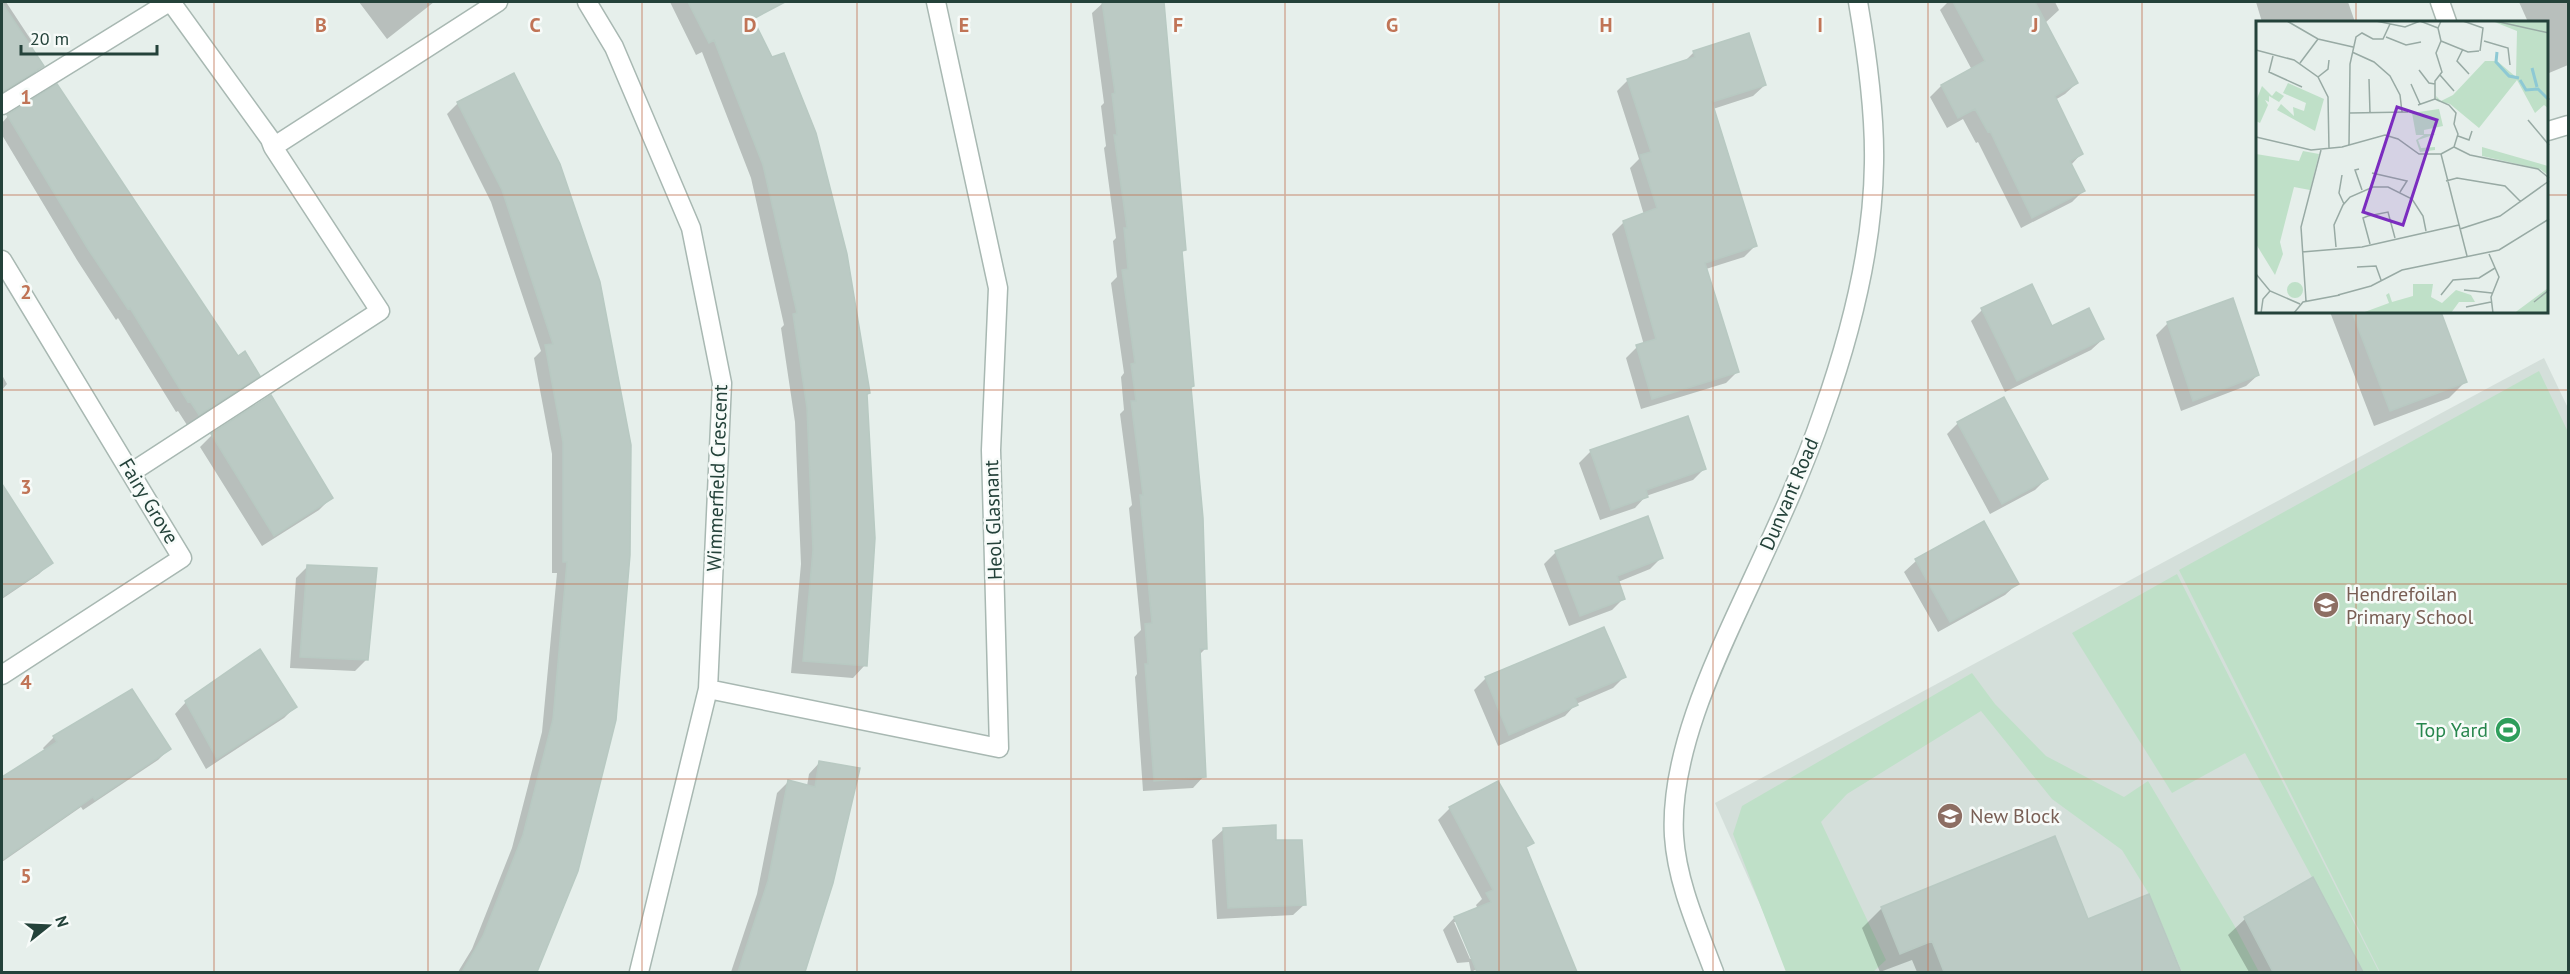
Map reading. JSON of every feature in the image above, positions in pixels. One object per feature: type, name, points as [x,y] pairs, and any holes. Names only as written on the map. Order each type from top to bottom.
[{"type":"street","points":[[2,105],[170,2],[270,138],[273,147],[380,311],[132,472]]},
{"type":"street","points":[[273,147],[498,2]]},
{"type":"street","name":"Wimmerfield Crescent","points":[[587,2],[614,47],[691,228],[722,383],[708,689],[639,972]]},
{"type":"street","name":"Heol Glasnant","points":[[708,689],[999,748],[990,450],[998,288],[936,2]]},
{"type":"street","name":"Dunvant Road","points":[[1714,972],[1688,904],[1674,838],[1675,787],[1695,714],[1724,641],[1795,487],[1820,421],[1852,314],[1868,244],[1875,161],[1868,57],[1858,2]]},
{"type":"street","points":[[2440,2],[2447,21]]},
{"type":"street","points":[[2549,130],[2568,125]]},
{"type":"street","name":"Fairy Grove","points":[[2,260],[182,558],[2,675]]},
{"type":"shaded area","name":"Hendrefoilan Primary School","points":[[2544,358],[2568,408],[2568,972],[1790,972],[1715,803]]},
{"type":"green space","points":[[2539,371],[2568,432],[2568,972],[2380,972],[2179,570]]},
{"type":"green space","points":[[2177,574],[2379,972],[2363,972],[2245,753],[2172,793],[2072,633]]},
{"type":"green space","points":[[1972,673],[1995,704],[2046,756],[2124,797],[2148,781],[2234,925],[2259,972],[2182,972],[2149,894],[2122,850],[2052,799],[1981,711],[1847,794],[1821,822],[1886,960],[1873,972],[1786,972],[1733,834],[1742,806]]},
{"type":"building","points":[[688,2],[785,2],[753,19],[772,57],[784,53],[816,133],[847,254],[870,393],[867,394],[875,538],[867,666],[803,661],[813,550],[807,408],[793,314],[797,313],[763,165],[714,40],[709,43]]},
{"type":"building","points":[[1102,2],[1164,2],[1186,250],[1182,251],[1203,518],[1207,649],[1200,649],[1206,777],[1154,781],[1145,664],[1148,664],[1145,624],[1152,623],[1140,495],[1143,495],[1131,401],[1136,401],[1131,364],[1135,363],[1122,270],[1128,269],[1124,228],[1127,228],[1114,135],[1117,135],[1112,94],[1115,93]]},
{"type":"building","points":[[1953,2],[2035,2],[2078,83],[2055,96],[2083,154],[2070,161],[2085,191],[2032,218],[1990,131],[1988,132],[1975,109],[1958,118],[1941,85],[1985,61]]},
{"type":"building","points":[[2,3],[44,66],[2,92]]},
{"type":"building","points":[[1749,33],[1766,85],[1712,102],[1757,246],[1705,263],[1739,372],[1652,399],[1636,345],[1656,339],[1623,221],[1657,208],[1640,155],[1651,152],[1627,79],[1695,57],[1693,51]]},
{"type":"building","points":[[514,73],[560,164],[600,282],[631,445],[630,555],[616,720],[578,871],[537,972],[462,972],[483,936],[523,835],[553,719],[567,562],[563,562],[563,442],[545,345],[553,344],[502,190],[457,102]]},
{"type":"building","points":[[57,84],[238,356],[245,351],[260,376],[199,415],[190,401],[188,402],[130,308],[128,309],[88,249],[7,115]]},
{"type":"building","points":[[2032,284],[2052,326],[2089,308],[2104,339],[2017,381],[1981,308]]},
{"type":"building","points":[[2233,298],[2259,375],[2193,401],[2167,322]]},
{"type":"building","points":[[2353,314],[2442,314],[2467,382],[2390,411]]},
{"type":"building","points":[[271,395],[333,498],[274,536],[211,434]]},
{"type":"building","points":[[2004,397],[2048,479],[2002,504],[1957,422]]},
{"type":"building","points":[[1688,416],[1706,469],[1646,490],[1648,497],[1611,510],[1590,450]]},
{"type":"building","points":[[2,484],[53,563],[2,597]]},
{"type":"building","points":[[1648,516],[1663,558],[1617,576],[1625,599],[1580,616],[1555,551]]},
{"type":"building","points":[[1984,521],[2019,584],[1950,622],[1915,559]]},
{"type":"building","points":[[307,565],[377,568],[368,660],[300,657]]},
{"type":"building","points":[[1604,627],[1626,677],[1575,698],[1578,705],[1509,735],[1485,677]]},
{"type":"building","points":[[260,649],[297,707],[217,759],[185,701]]},
{"type":"building","points":[[132,689],[171,749],[95,800],[93,797],[2,860],[2,777],[57,742],[53,736]]},
{"type":"building","points":[[819,761],[860,768],[833,883],[805,972],[738,972],[768,881],[788,780],[815,787]]},
{"type":"building","points":[[1498,781],[1534,843],[1526,847],[1577,972],[1477,972],[1454,917],[1491,902],[1486,893],[1493,890],[1449,807]]},
{"type":"building","points":[[1276,825],[1276,840],[1302,840],[1306,905],[1228,908],[1223,828]]},
{"type":"building","points":[[2055,836],[2088,919],[2149,894],[2181,972],[1944,972],[1932,941],[1900,954],[1881,907]]},
{"type":"building","points":[[2313,877],[2363,972],[2273,972],[2244,917]]},
{"type":"place","name":"Hendrefoilan Primary School","points":[[2326,605]]},
{"type":"place","name":"Top Yard","points":[[2508,730]]},
{"type":"place","name":"New Block","points":[[1950,816]]}]
